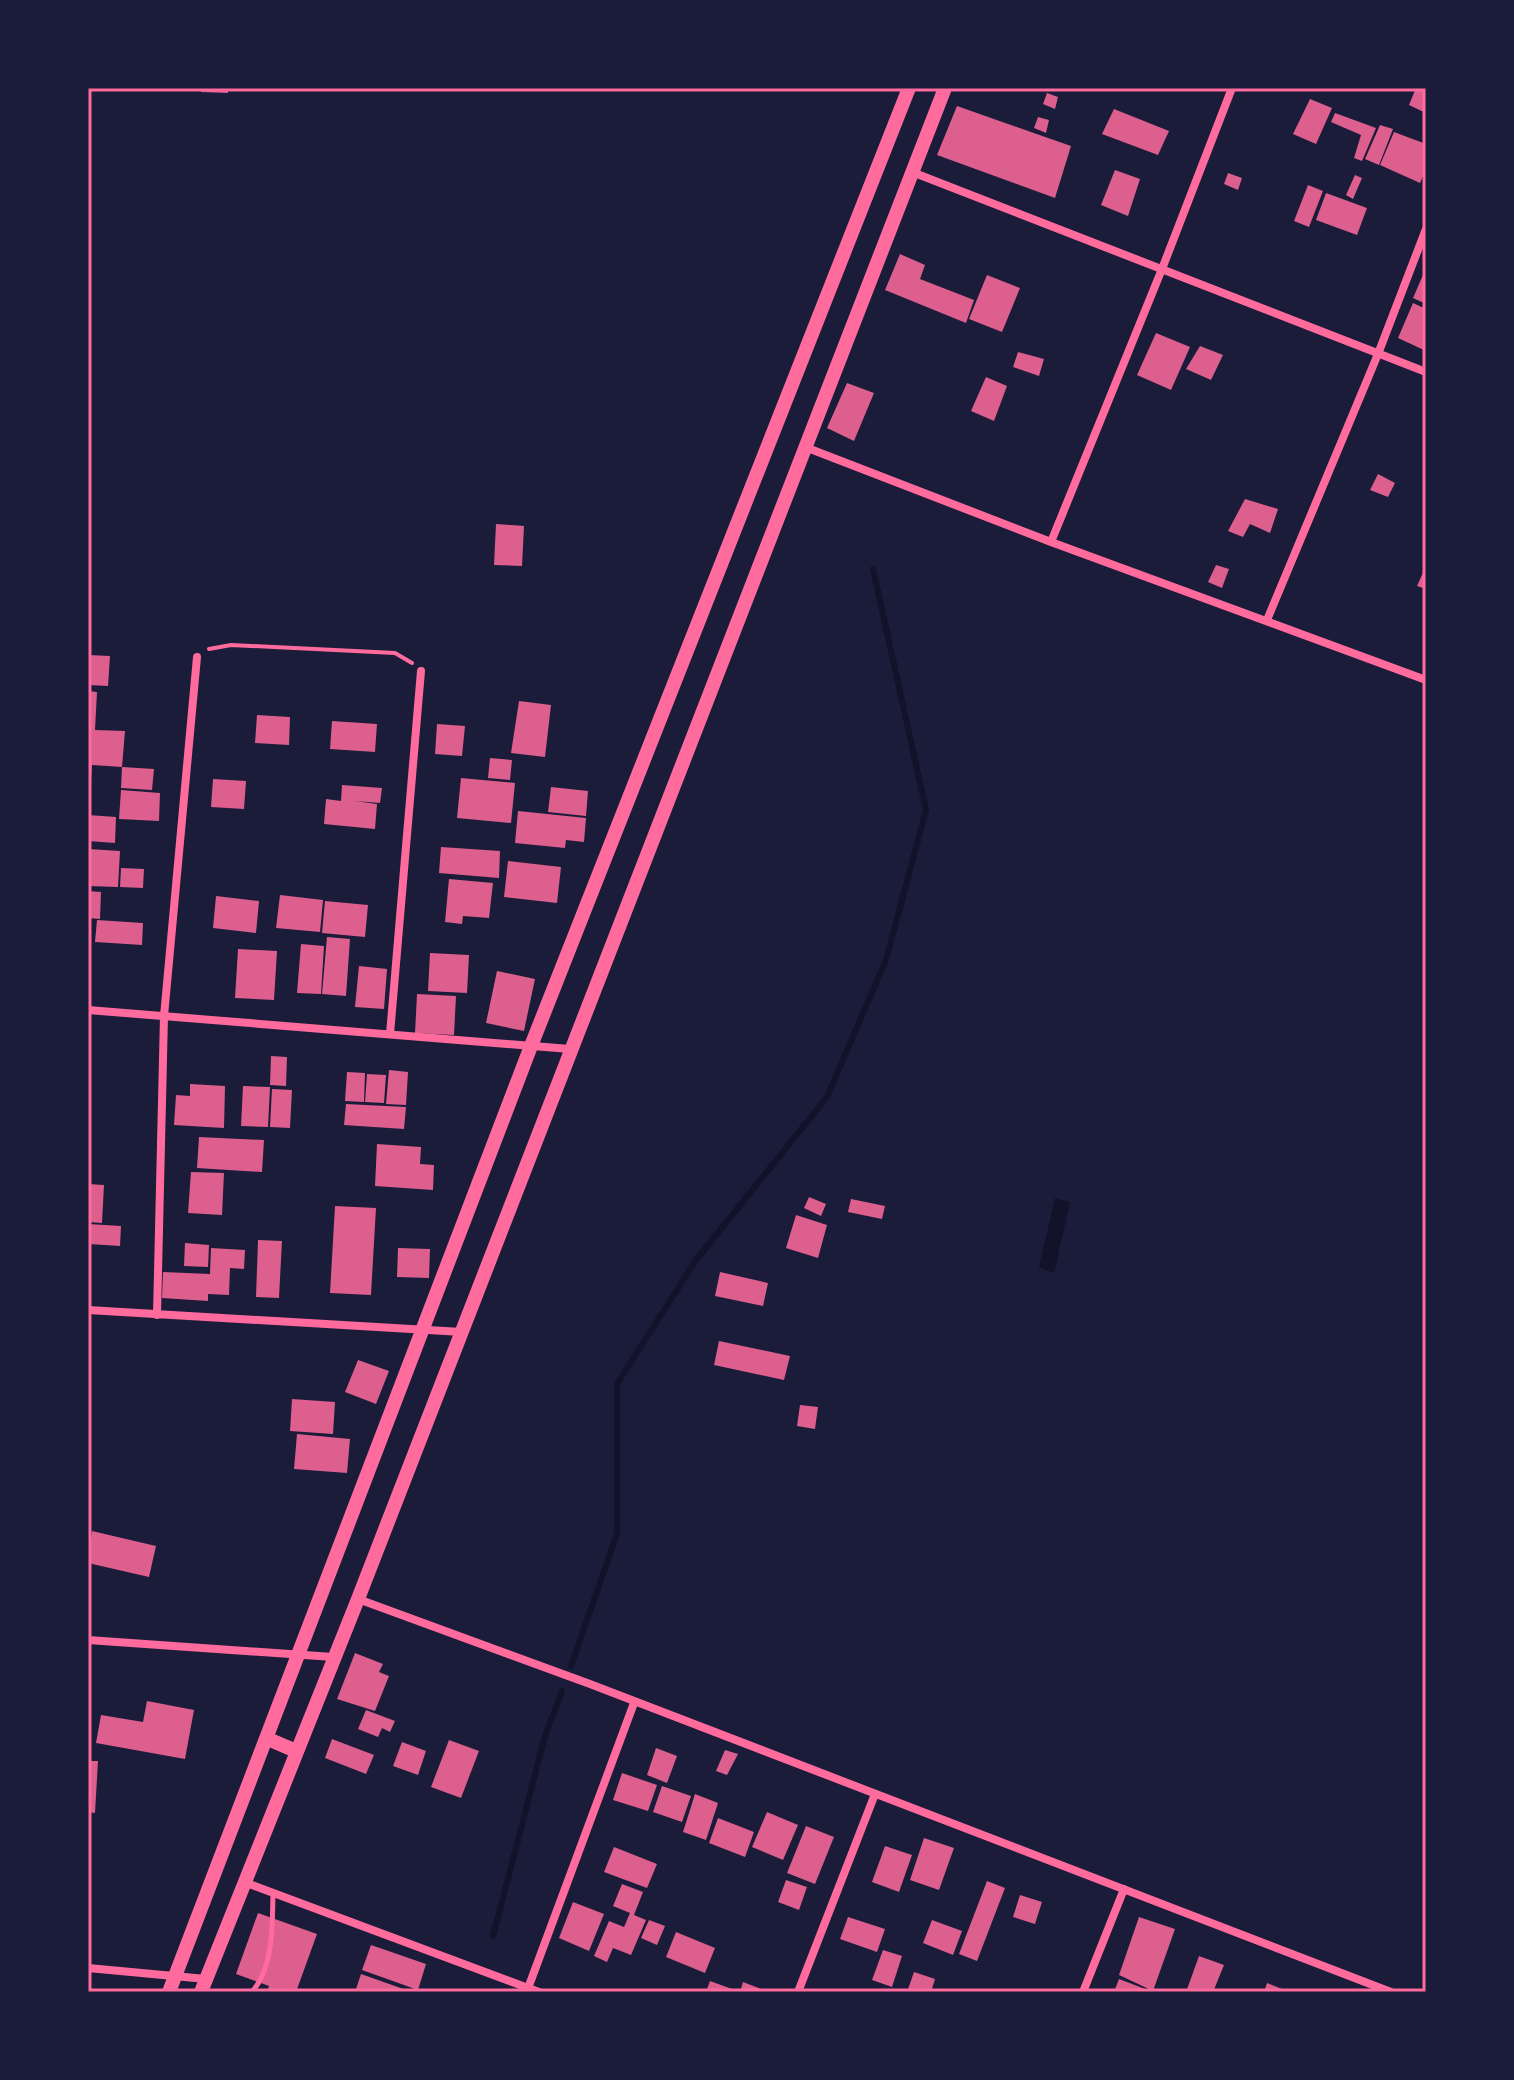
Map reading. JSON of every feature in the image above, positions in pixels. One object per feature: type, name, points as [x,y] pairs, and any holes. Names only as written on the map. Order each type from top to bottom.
[{"type":"street","points":[[169,1992],[531,1046],[909,88]]},
{"type":"street","points":[[88,1968],[176,1974],[203,1985],[358,1599],[945,88]]},
{"type":"street","points":[[1051,542],[1232,88]]},
{"type":"street","points":[[912,172],[1426,372]]},
{"type":"street","points":[[1267,620],[1378,354],[1426,229]]},
{"type":"street","points":[[804,446],[1051,542],[1426,680]]},
{"type":"street","points":[[157,1315],[164,1016],[197,657]]},
{"type":"street","points":[[390,1034],[421,671]]},
{"type":"street","points":[[88,1010],[570,1049]]},
{"type":"street","points":[[88,1310],[462,1332]]},
{"type":"street","points":[[358,1599],[590,1684],[1376,1989],[1391,1992]]},
{"type":"street","points":[[88,1640],[333,1657]]},
{"type":"street","points":[[527,1990],[634,1703]]},
{"type":"street","points":[[268,1739],[296,1751]]},
{"type":"street","points":[[798,1992],[875,1794]]},
{"type":"street","points":[[244,1882],[539,1992]]},
{"type":"street","points":[[1083,1992],[1124,1889]]},
{"type":"lane","points":[[252,1992],[263,1979],[272,1936],[273,1894]]},
{"type":"path","points":[[197,657],[213,647],[231,645],[395,653],[421,671]]},
{"type":"shaded area","points":[[1055,1198],[1070,1202],[1054,1273],[1039,1267]]},
{"type":"building","points":[[201,88],[228,88],[228,93],[201,92]]},
{"type":"building","points":[[1416,88],[1426,88],[1426,113],[1409,105]]},
{"type":"building","points":[[1047,93],[1058,97],[1055,109],[1043,104]]},
{"type":"building","points":[[1310,99],[1332,108],[1316,144],[1293,134]]},
{"type":"building","points":[[957,106],[1071,146],[1055,198],[937,155]]},
{"type":"building","points":[[1114,109],[1169,131],[1158,155],[1102,134]]},
{"type":"building","points":[[1335,113],[1376,128],[1362,161],[1354,158],[1361,135],[1331,122]]},
{"type":"building","points":[[1038,117],[1049,120],[1046,133],[1034,128]]},
{"type":"building","points":[[1380,125],[1393,129],[1379,165],[1365,159]]},
{"type":"building","points":[[1394,132],[1426,144],[1426,169],[1420,183],[1380,165]]},
{"type":"building","points":[[1115,170],[1140,179],[1128,216],[1101,205]]},
{"type":"building","points":[[1228,173],[1242,178],[1238,190],[1224,184]]},
{"type":"building","points":[[1355,175],[1362,178],[1353,199],[1346,195]]},
{"type":"building","points":[[1308,185],[1323,191],[1309,227],[1294,221]]},
{"type":"building","points":[[1326,193],[1367,208],[1357,235],[1316,220]]},
{"type":"building","points":[[900,254],[925,265],[920,279],[974,300],[966,323],[885,290]]},
{"type":"building","points":[[1426,268],[1426,304],[1413,298]]},
{"type":"building","points":[[987,275],[1020,288],[1002,332],[969,319]]},
{"type":"building","points":[[1413,303],[1426,309],[1426,351],[1398,338]]},
{"type":"building","points":[[1156,333],[1190,347],[1171,390],[1137,375]]},
{"type":"building","points":[[1200,346],[1223,355],[1211,380],[1186,369]]},
{"type":"building","points":[[1018,352],[1044,359],[1039,376],[1013,367]]},
{"type":"building","points":[[986,377],[1007,386],[994,421],[971,411]]},
{"type":"building","points":[[847,383],[874,393],[854,441],[827,428]]},
{"type":"building","points":[[1378,474],[1395,483],[1388,497],[1370,490]]},
{"type":"building","points":[[1245,499],[1278,509],[1270,533],[1250,524],[1243,537],[1228,531]]},
{"type":"building","points":[[496,524],[524,526],[522,566],[494,565]]},
{"type":"building","points":[[1216,565],[1229,569],[1222,588],[1208,582]]},
{"type":"building","points":[[1426,566],[1426,589],[1417,586]]},
{"type":"building","points":[[88,655],[110,656],[108,686],[88,685]]},
{"type":"building","points":[[88,691],[97,692],[95,730],[125,731],[122,767],[92,765],[90,795],[88,795]]},
{"type":"building","points":[[519,701],[551,705],[545,757],[511,753]]},
{"type":"building","points":[[257,715],[290,717],[289,745],[255,743]]},
{"type":"building","points":[[332,721],[377,724],[375,752],[330,749]]},
{"type":"building","points":[[437,724],[465,726],[462,756],[435,754]]},
{"type":"building","points":[[490,758],[512,760],[510,780],[488,778]]},
{"type":"building","points":[[122,767],[154,769],[152,790],[121,788]]},
{"type":"building","points":[[461,778],[515,783],[511,823],[457,818]]},
{"type":"building","points":[[213,779],[246,781],[244,809],[211,807]]},
{"type":"building","points":[[342,785],[382,788],[380,803],[355,801],[377,804],[375,829],[324,824],[326,799],[341,801]]},
{"type":"building","points":[[551,787],[588,791],[586,816],[548,812]]},
{"type":"building","points":[[121,790],[160,793],[159,821],[119,819]]},
{"type":"building","points":[[518,811],[586,818],[584,842],[566,840],[565,848],[515,843]]},
{"type":"building","points":[[88,815],[116,817],[115,843],[88,841]]},
{"type":"building","points":[[441,847],[500,851],[499,878],[439,873]]},
{"type":"building","points":[[88,849],[120,851],[118,887],[88,886]]},
{"type":"building","points":[[508,861],[561,867],[557,903],[504,897]]},
{"type":"building","points":[[121,868],[144,869],[143,888],[120,887]]},
{"type":"building","points":[[449,879],[493,883],[489,918],[463,916],[462,924],[445,922]]},
{"type":"building","points":[[88,891],[101,892],[100,919],[88,918]]},
{"type":"building","points":[[280,895],[323,900],[320,932],[276,928]]},
{"type":"building","points":[[216,896],[259,901],[256,933],[213,928]]},
{"type":"building","points":[[325,901],[368,905],[365,937],[322,933]]},
{"type":"building","points":[[97,920],[143,923],[142,945],[95,942]]},
{"type":"building","points":[[327,937],[350,939],[346,996],[322,994]]},
{"type":"building","points":[[301,944],[324,946],[321,994],[297,993]]},
{"type":"building","points":[[238,949],[277,951],[274,1000],[235,998]]},
{"type":"building","points":[[430,953],[469,955],[467,993],[428,991]]},
{"type":"building","points":[[359,966],[387,969],[384,1009],[355,1007]]},
{"type":"building","points":[[497,971],[535,979],[524,1031],[486,1023]]},
{"type":"building","points":[[417,994],[456,996],[454,1035],[415,1033]]},
{"type":"building","points":[[271,1056],[287,1057],[286,1086],[270,1085]]},
{"type":"building","points":[[389,1070],[408,1072],[406,1105],[386,1104]]},
{"type":"building","points":[[347,1072],[365,1073],[364,1102],[345,1101]]},
{"type":"building","points":[[367,1074],[386,1075],[384,1103],[365,1102]]},
{"type":"building","points":[[190,1084],[225,1086],[224,1128],[174,1125],[176,1095],[190,1096]]},
{"type":"building","points":[[243,1086],[270,1087],[268,1127],[241,1126]]},
{"type":"building","points":[[272,1089],[292,1090],[290,1128],[270,1127]]},
{"type":"building","points":[[346,1104],[406,1107],[404,1129],[344,1125]]},
{"type":"building","points":[[199,1137],[264,1140],[262,1172],[197,1168]]},
{"type":"building","points":[[377,1144],[421,1147],[420,1164],[434,1165],[433,1190],[375,1186]]},
{"type":"building","points":[[191,1172],[224,1173],[222,1215],[188,1213]]},
{"type":"building","points":[[88,1184],[104,1185],[102,1223],[88,1222]]},
{"type":"building","points":[[809,1197],[826,1204],[821,1216],[804,1208]]},
{"type":"building","points":[[851,1199],[885,1206],[882,1219],[848,1212]]},
{"type":"building","points":[[335,1206],[376,1208],[371,1295],[330,1293]]},
{"type":"building","points":[[796,1215],[827,1225],[818,1258],[786,1248]]},
{"type":"building","points":[[88,1224],[121,1226],[120,1246],[88,1244]]},
{"type":"building","points":[[258,1240],[282,1241],[279,1298],[256,1297]]},
{"type":"building","points":[[185,1243],[209,1245],[208,1267],[184,1266]]},
{"type":"building","points":[[211,1248],[245,1250],[244,1269],[230,1268],[229,1295],[208,1294],[208,1301],[162,1298],[163,1272],[210,1274]]},
{"type":"building","points":[[398,1248],[430,1249],[429,1278],[397,1277]]},
{"type":"building","points":[[720,1272],[768,1283],[763,1306],[715,1296]]},
{"type":"building","points":[[719,1341],[790,1356],[784,1380],[714,1365]]},
{"type":"building","points":[[358,1360],[389,1371],[376,1404],[345,1392]]},
{"type":"building","points":[[292,1399],[335,1402],[333,1434],[290,1431]]},
{"type":"building","points":[[800,1405],[818,1407],[815,1429],[797,1426]]},
{"type":"building","points":[[297,1434],[350,1439],[347,1473],[294,1469]]},
{"type":"building","points":[[92,1531],[156,1546],[149,1577],[88,1563]]},
{"type":"building","points":[[355,1653],[383,1664],[379,1672],[389,1676],[375,1711],[337,1699]]},
{"type":"building","points":[[147,1701],[194,1710],[185,1759],[96,1743],[101,1715],[143,1722]]},
{"type":"building","points":[[366,1710],[395,1721],[390,1732],[382,1728],[378,1737],[358,1729]]},
{"type":"building","points":[[332,1739],[374,1755],[366,1774],[325,1758]]},
{"type":"building","points":[[449,1740],[479,1751],[461,1798],[431,1787]]},
{"type":"building","points":[[402,1742],[426,1751],[418,1775],[393,1766]]},
{"type":"building","points":[[656,1748],[677,1756],[667,1783],[647,1775]]},
{"type":"building","points":[[725,1750],[738,1754],[727,1775],[716,1771]]},
{"type":"building","points":[[88,1761],[98,1761],[95,1813],[88,1812]]},
{"type":"building","points":[[622,1773],[657,1785],[648,1811],[613,1800]]},
{"type":"building","points":[[662,1786],[691,1796],[682,1822],[653,1812]]},
{"type":"building","points":[[695,1794],[718,1803],[706,1840],[683,1832]]},
{"type":"building","points":[[767,1812],[798,1825],[783,1860],[752,1847]]},
{"type":"building","points":[[718,1818],[754,1832],[745,1857],[709,1843]]},
{"type":"building","points":[[806,1826],[834,1837],[815,1884],[787,1873]]},
{"type":"building","points":[[924,1838],[954,1848],[939,1890],[910,1880]]},
{"type":"building","points":[[885,1846],[912,1855],[899,1892],[872,1882]]},
{"type":"building","points":[[614,1847],[657,1864],[647,1888],[604,1872]]},
{"type":"building","points":[[786,1880],[807,1887],[799,1910],[778,1902]]},
{"type":"building","points":[[987,1881],[1005,1888],[977,1961],[959,1954]]},
{"type":"building","points":[[622,1884],[643,1892],[634,1915],[646,1920],[631,1955],[613,1948],[607,1962],[594,1956],[609,1921],[624,1927],[630,1913],[613,1906]]},
{"type":"building","points":[[1020,1895],[1042,1902],[1035,1924],[1013,1917]]},
{"type":"building","points":[[573,1902],[604,1914],[589,1951],[559,1938]]},
{"type":"building","points":[[258,1913],[317,1934],[296,1992],[267,1992],[269,1986],[236,1974]]},
{"type":"building","points":[[848,1917],[885,1929],[877,1952],[840,1939]]},
{"type":"building","points":[[1139,1917],[1175,1929],[1153,1991],[1119,1975]]},
{"type":"building","points":[[649,1920],[665,1926],[657,1945],[641,1938]]},
{"type":"building","points":[[932,1920],[962,1931],[953,1955],[923,1943]]},
{"type":"building","points":[[676,1932],[715,1948],[705,1973],[666,1957]]},
{"type":"building","points":[[371,1945],[426,1964],[418,1990],[362,1970]]},
{"type":"building","points":[[883,1950],[902,1956],[892,1987],[872,1980]]},
{"type":"building","points":[[1199,1956],[1224,1965],[1213,1992],[1186,1992]]},
{"type":"building","points":[[914,1972],[935,1979],[931,1992],[907,1992]]},
{"type":"building","points":[[361,1974],[412,1992],[355,1992]]},
{"type":"building","points":[[1119,1979],[1153,1992],[1114,1992]]},
{"type":"building","points":[[710,1981],[732,1989],[731,1992],[706,1992]]},
{"type":"building","points":[[743,1982],[769,1992],[740,1992]]},
{"type":"building","points":[[1267,1983],[1290,1992],[1264,1992]]},
{"type":"waterway","points":[[571,1666],[617,1534],[617,1384],[696,1260],[827,1097],[886,960],[926,810],[873,569]]},
{"type":"waterway","points":[[493,1936],[545,1736],[562,1691]]}]
